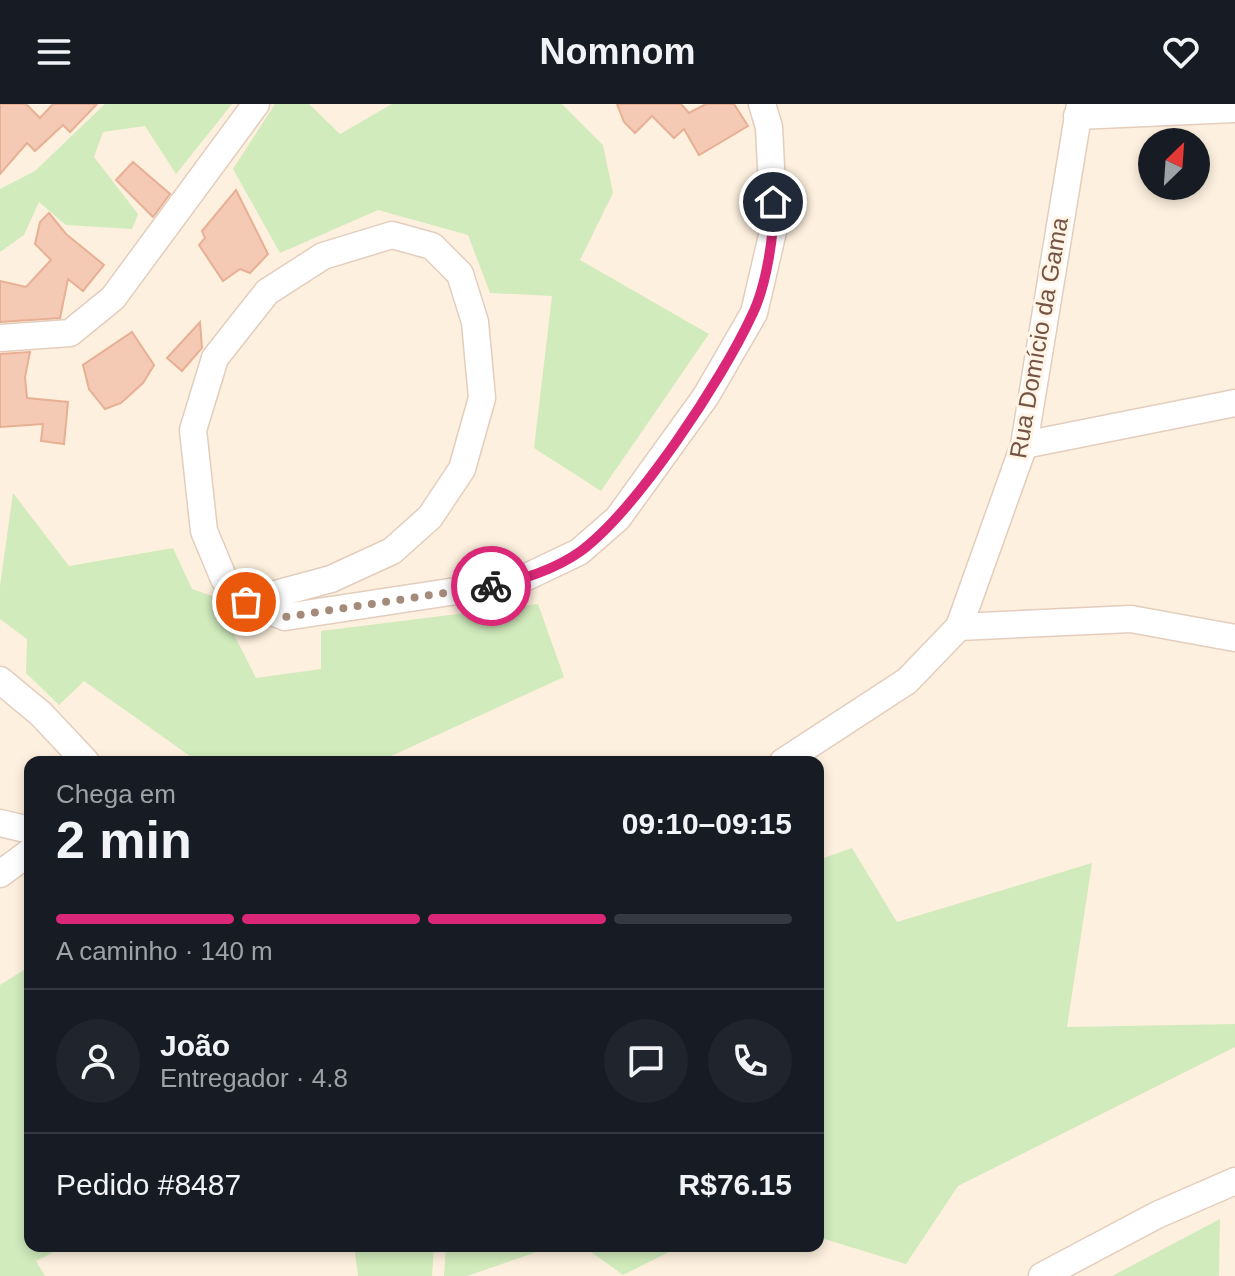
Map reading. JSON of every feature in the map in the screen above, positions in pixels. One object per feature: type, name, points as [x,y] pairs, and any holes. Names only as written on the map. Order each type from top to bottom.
[{"type":"street","points":[[0,338],[70,333],[113,298],[256,104]]},
{"type":"street","points":[[246,602],[331,579],[392,551],[430,517],[462,469],[482,398],[475,322],[460,274],[432,246],[392,235],[323,256],[267,292],[215,358],[193,430],[204,531],[224,579],[246,602],[285,617],[516,582],[579,552],[618,518],[706,396],[754,313],[774,227],[769,127],[762,104]]},
{"type":"street","points":[[1076,108],[1235,109]]},
{"type":"street","name":"Rua Domício da Gama","points":[[792,756],[907,681],[959,627],[1024,445],[1076,108]]},
{"type":"street","points":[[1024,445],[1235,403]]},
{"type":"street","points":[[959,627],[1131,619],[1235,638]]},
{"type":"street","points":[[0,680],[41,714],[80,756]]},
{"type":"street","points":[[0,823],[24,829]]},
{"type":"street","points":[[0,874],[24,856]]},
{"type":"street","points":[[1042,1276],[1157,1215],[1235,1181]]},
{"type":"green space","points":[[105,104],[232,104],[176,174],[145,126],[103,132],[94,157],[138,214],[132,229],[66,225],[39,202],[24,235],[0,252],[0,189],[35,171]]},
{"type":"green space","points":[[275,104],[309,104],[340,134],[392,104],[562,104],[603,145],[613,193],[580,260],[709,334],[601,491],[534,448],[552,296],[490,293],[468,235],[378,210],[280,253],[233,169]]},
{"type":"green space","points":[[13,493],[69,566],[173,548],[192,589],[215,597],[256,678],[321,669],[321,631],[538,604],[564,677],[391,756],[190,756],[84,681],[59,705],[26,673],[27,639],[0,619],[0,586]]},
{"type":"green space","points":[[852,848],[897,922],[1092,863],[1067,1027],[1235,1024],[1235,1047],[958,1186],[906,1264],[824,1239],[824,858]]},
{"type":"green space","points":[[24,970],[24,1252],[54,1252],[36,1261],[45,1276],[0,1276],[0,985]]},
{"type":"green space","points":[[1220,1219],[1219,1276],[1112,1276]]},
{"type":"green space","points":[[355,1252],[434,1252],[432,1276],[358,1276]]},
{"type":"green space","points":[[446,1252],[537,1252],[467,1276],[444,1276]]},
{"type":"green space","points":[[591,1252],[669,1252],[623,1275]]},
{"type":"building","points":[[0,104],[26,104],[40,118],[53,104],[97,104],[70,132],[63,125],[35,151],[27,143],[0,174]]},
{"type":"building","points":[[617,104],[681,104],[689,113],[706,104],[734,104],[748,126],[699,155],[684,129],[674,138],[652,116],[635,133],[624,122]]},
{"type":"building","points":[[133,162],[170,194],[153,217],[116,180]]},
{"type":"building","points":[[236,190],[268,254],[250,273],[240,269],[223,281],[199,245],[205,238],[202,231]]},
{"type":"building","points":[[49,213],[66,234],[104,265],[83,291],[68,279],[60,318],[0,322],[0,281],[26,287],[51,260],[35,244],[40,222]]},
{"type":"building","points":[[200,322],[202,348],[182,371],[167,358]]},
{"type":"building","points":[[132,332],[154,365],[143,383],[121,403],[105,409],[89,389],[83,365]]},
{"type":"building","points":[[30,352],[25,377],[27,398],[68,402],[64,444],[41,441],[43,424],[0,427],[0,354]]},
{"type":"way so far","points":[[246,602],[285,617],[491,586]]},
{"type":"route","points":[[491,586],[516,582],[579,552],[618,518],[706,396],[754,313],[774,227],[773,202]]}]
